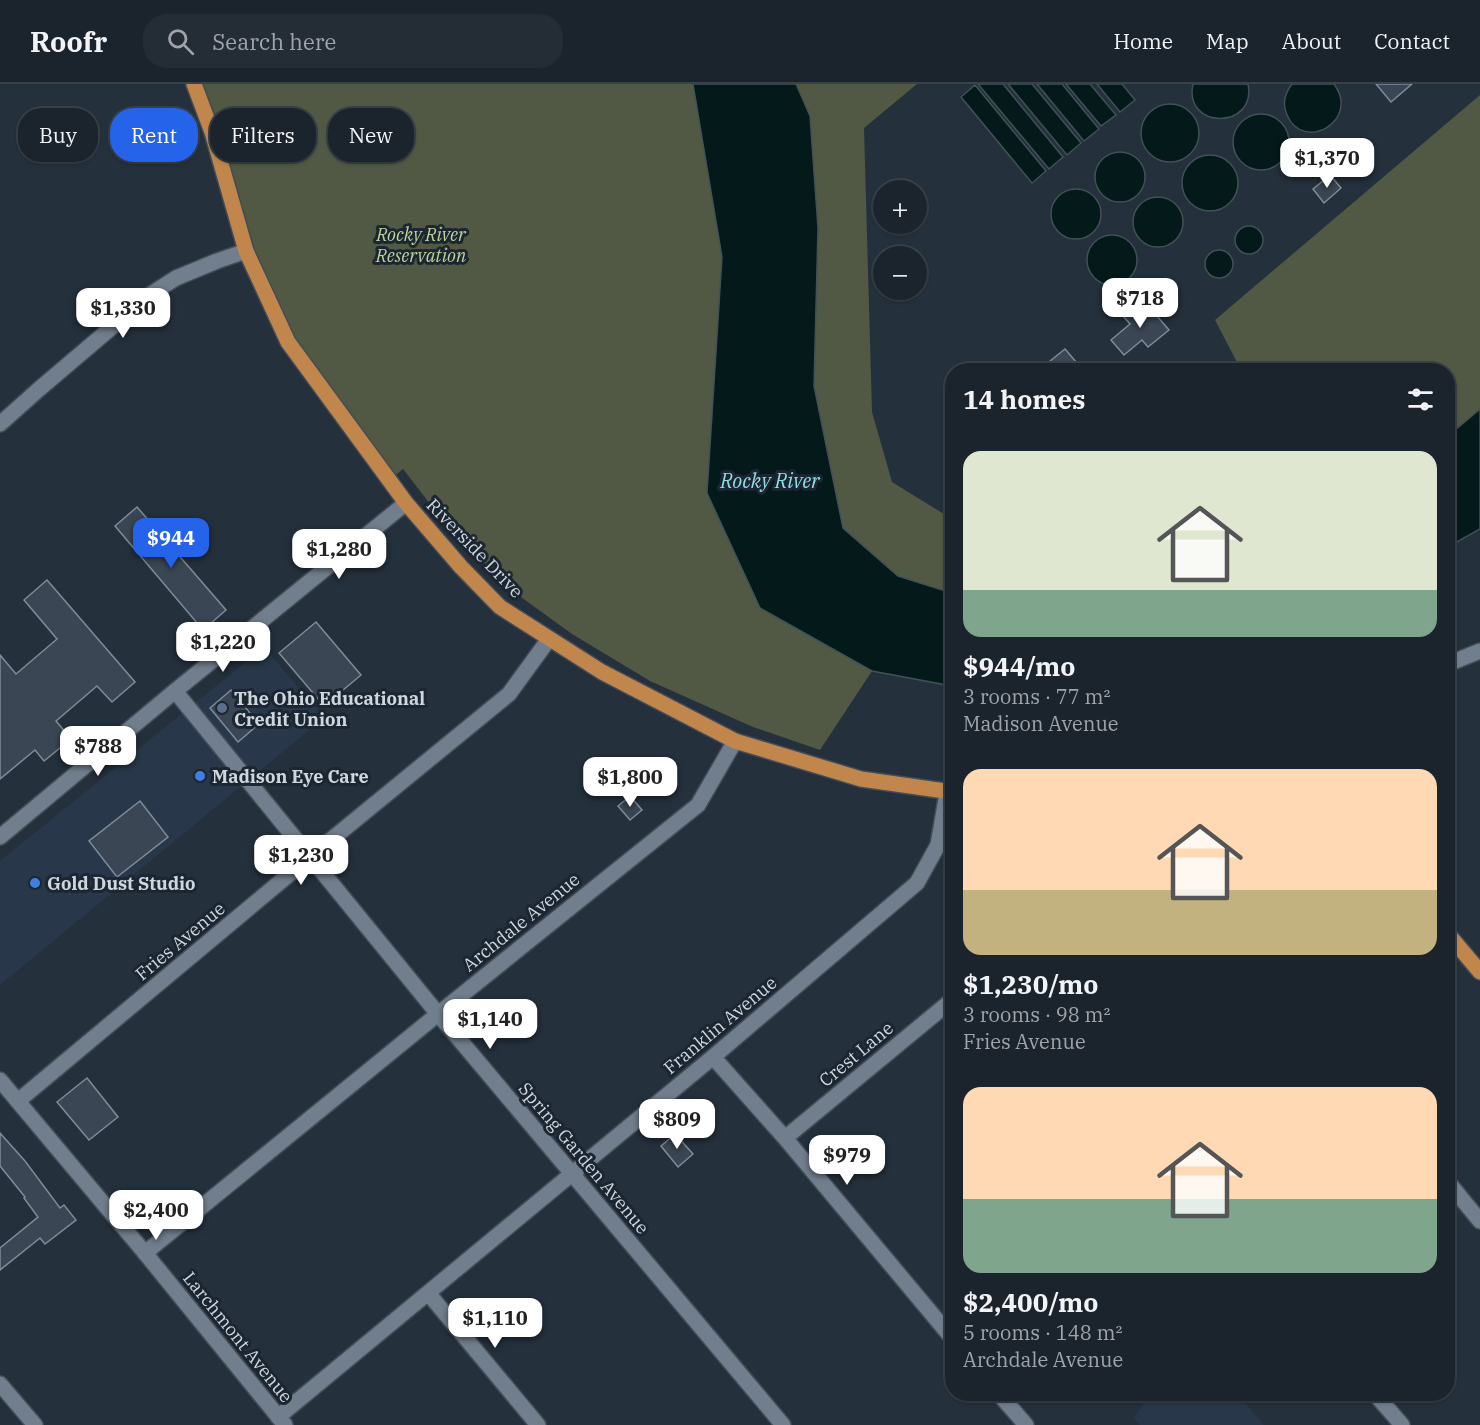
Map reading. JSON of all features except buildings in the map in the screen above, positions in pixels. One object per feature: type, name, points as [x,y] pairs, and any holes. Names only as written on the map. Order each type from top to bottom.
[{"type":"main road","name":"Riverside Drive","points":[[194,84],[212,132],[246,251],[288,342],[406,503],[461,567],[500,607],[602,672],[735,741],[861,779],[945,791]]},
{"type":"main road","points":[[1455,942],[1480,972]]},
{"type":"street","points":[[0,424],[151,294],[176,278],[246,251]]},
{"type":"street","points":[[0,837],[406,503]]},
{"type":"street","name":"Fries Avenue","points":[[18,1101],[509,694],[549,639]]},
{"type":"street","points":[[1455,661],[1480,651]]},
{"type":"street","name":"Spring Garden Avenue","points":[[176,691],[438,1014],[783,1425]]},
{"type":"street","name":"Archdale Avenue","points":[[145,1253],[698,805],[735,741]]},
{"type":"street","name":"Franklin Avenue","points":[[282,1421],[428,1293],[713,1058],[917,883],[938,845],[945,814]]},
{"type":"street","name":"Crest Lane","points":[[785,1138],[945,1006]]},
{"type":"street","points":[[713,1058],[785,1138],[945,1330]]},
{"type":"street","name":"Larchmont Avenue","points":[[0,1080],[282,1421]]},
{"type":"street","points":[[1455,1191],[1480,1221]]},
{"type":"street","points":[[428,1293],[538,1425]]},
{"type":"street","points":[[0,1384],[34,1425]]},
{"type":"street","points":[[1005,1401],[1026,1425]]},
{"type":"street","points":[[1381,1401],[1402,1425]]},
{"type":"shaded area","points":[[264,647],[324,718],[0,985],[0,861]]},
{"type":"shaded area","points":[[1145,1401],[1243,1401],[1264,1425],[1140,1425],[1134,1418]]},
{"type":"green space","name":"Rocky River Reservation","points":[[199,84],[917,84],[864,128],[872,412],[892,482],[945,515],[945,591],[898,576],[843,529],[814,386],[818,228],[720,246],[760,608],[872,671],[820,750],[753,727],[650,681],[572,634],[507,587],[455,536],[403,469],[390,480],[272,308],[224,162],[316,162],[316,108],[210,108],[210,118]]},
{"type":"green space","points":[[1480,95],[1480,409],[1455,430],[1455,363],[1237,363],[1215,320]]},
{"type":"water","name":"Rocky River","points":[[693,84],[796,84],[810,116],[818,228],[814,386],[843,528],[898,576],[945,591],[945,685],[872,671],[760,608],[707,493],[722,257]]},
{"type":"water","points":[[978,84],[1003,84],[1063,157],[1049,169]]},
{"type":"water","points":[[1008,84],[1032,84],[1081,143],[1067,155]]},
{"type":"water","points":[[1037,84],[1062,84],[1099,129],[1084,141]]},
{"type":"water","points":[[1066,84],[1090,84],[1116,115],[1101,126]]},
{"type":"water","points":[[1097,84],[1122,84],[1135,100],[1120,112]]},
{"type":"water","points":[[1193,84],[1248,84],[1248,99],[1242,110],[1232,116],[1220,118],[1208,116],[1199,110],[1193,99]]},
{"type":"water","points":[[1292,84],[1334,84],[1340,98],[1340,110],[1335,120],[1327,128],[1316,132],[1305,131],[1295,126],[1287,115],[1285,107],[1286,95]]},
{"type":"water","points":[[975,85],[1046,171],[1032,183],[961,97]]},
{"type":"water","points":[[1170,104],[1186,109],[1194,117],[1199,133],[1194,149],[1186,157],[1170,162],[1154,157],[1146,149],[1141,133],[1146,117],[1154,109]]},
{"type":"water","points":[[1255,114],[1267,114],[1277,118],[1285,126],[1289,142],[1285,158],[1277,166],[1267,170],[1255,170],[1245,166],[1237,158],[1233,148],[1233,136],[1237,126],[1245,118]]},
{"type":"water","points":[[1115,152],[1125,152],[1138,159],[1145,172],[1145,182],[1138,195],[1125,202],[1115,202],[1106,198],[1099,191],[1095,182],[1095,172],[1099,163],[1106,156]]},
{"type":"water","points":[[1204,155],[1216,155],[1226,159],[1234,167],[1238,183],[1234,199],[1226,207],[1216,211],[1204,211],[1194,207],[1186,199],[1182,189],[1182,177],[1186,167],[1194,159]]},
{"type":"water","points":[[1071,189],[1081,189],[1094,196],[1101,209],[1101,219],[1094,232],[1081,239],[1071,239],[1062,235],[1055,228],[1051,219],[1051,209],[1055,200],[1062,193]]},
{"type":"water","points":[[1153,197],[1163,197],[1176,204],[1183,217],[1183,227],[1176,240],[1163,247],[1153,247],[1144,243],[1137,236],[1133,227],[1133,217],[1137,208],[1144,201]]},
{"type":"water","points":[[1249,226],[1259,230],[1263,240],[1259,250],[1249,254],[1239,250],[1235,240],[1239,230]]},
{"type":"water","points":[[1107,235],[1117,235],[1130,242],[1137,255],[1137,265],[1130,278],[1117,285],[1107,285],[1098,281],[1091,274],[1087,265],[1087,255],[1091,246],[1098,239]]},
{"type":"water","points":[[1219,250],[1229,254],[1233,264],[1229,274],[1219,278],[1209,274],[1205,264],[1209,254]]},
{"type":"water","points":[[1480,409],[1480,529],[1455,543],[1455,430]]},
{"type":"place","name":"The Ohio Educational Credit Union","points":[[222,708]]},
{"type":"place","name":"Madison Eye Care","points":[[200,776]]},
{"type":"place","name":"Gold Dust Studio","points":[[35,883]]}]
